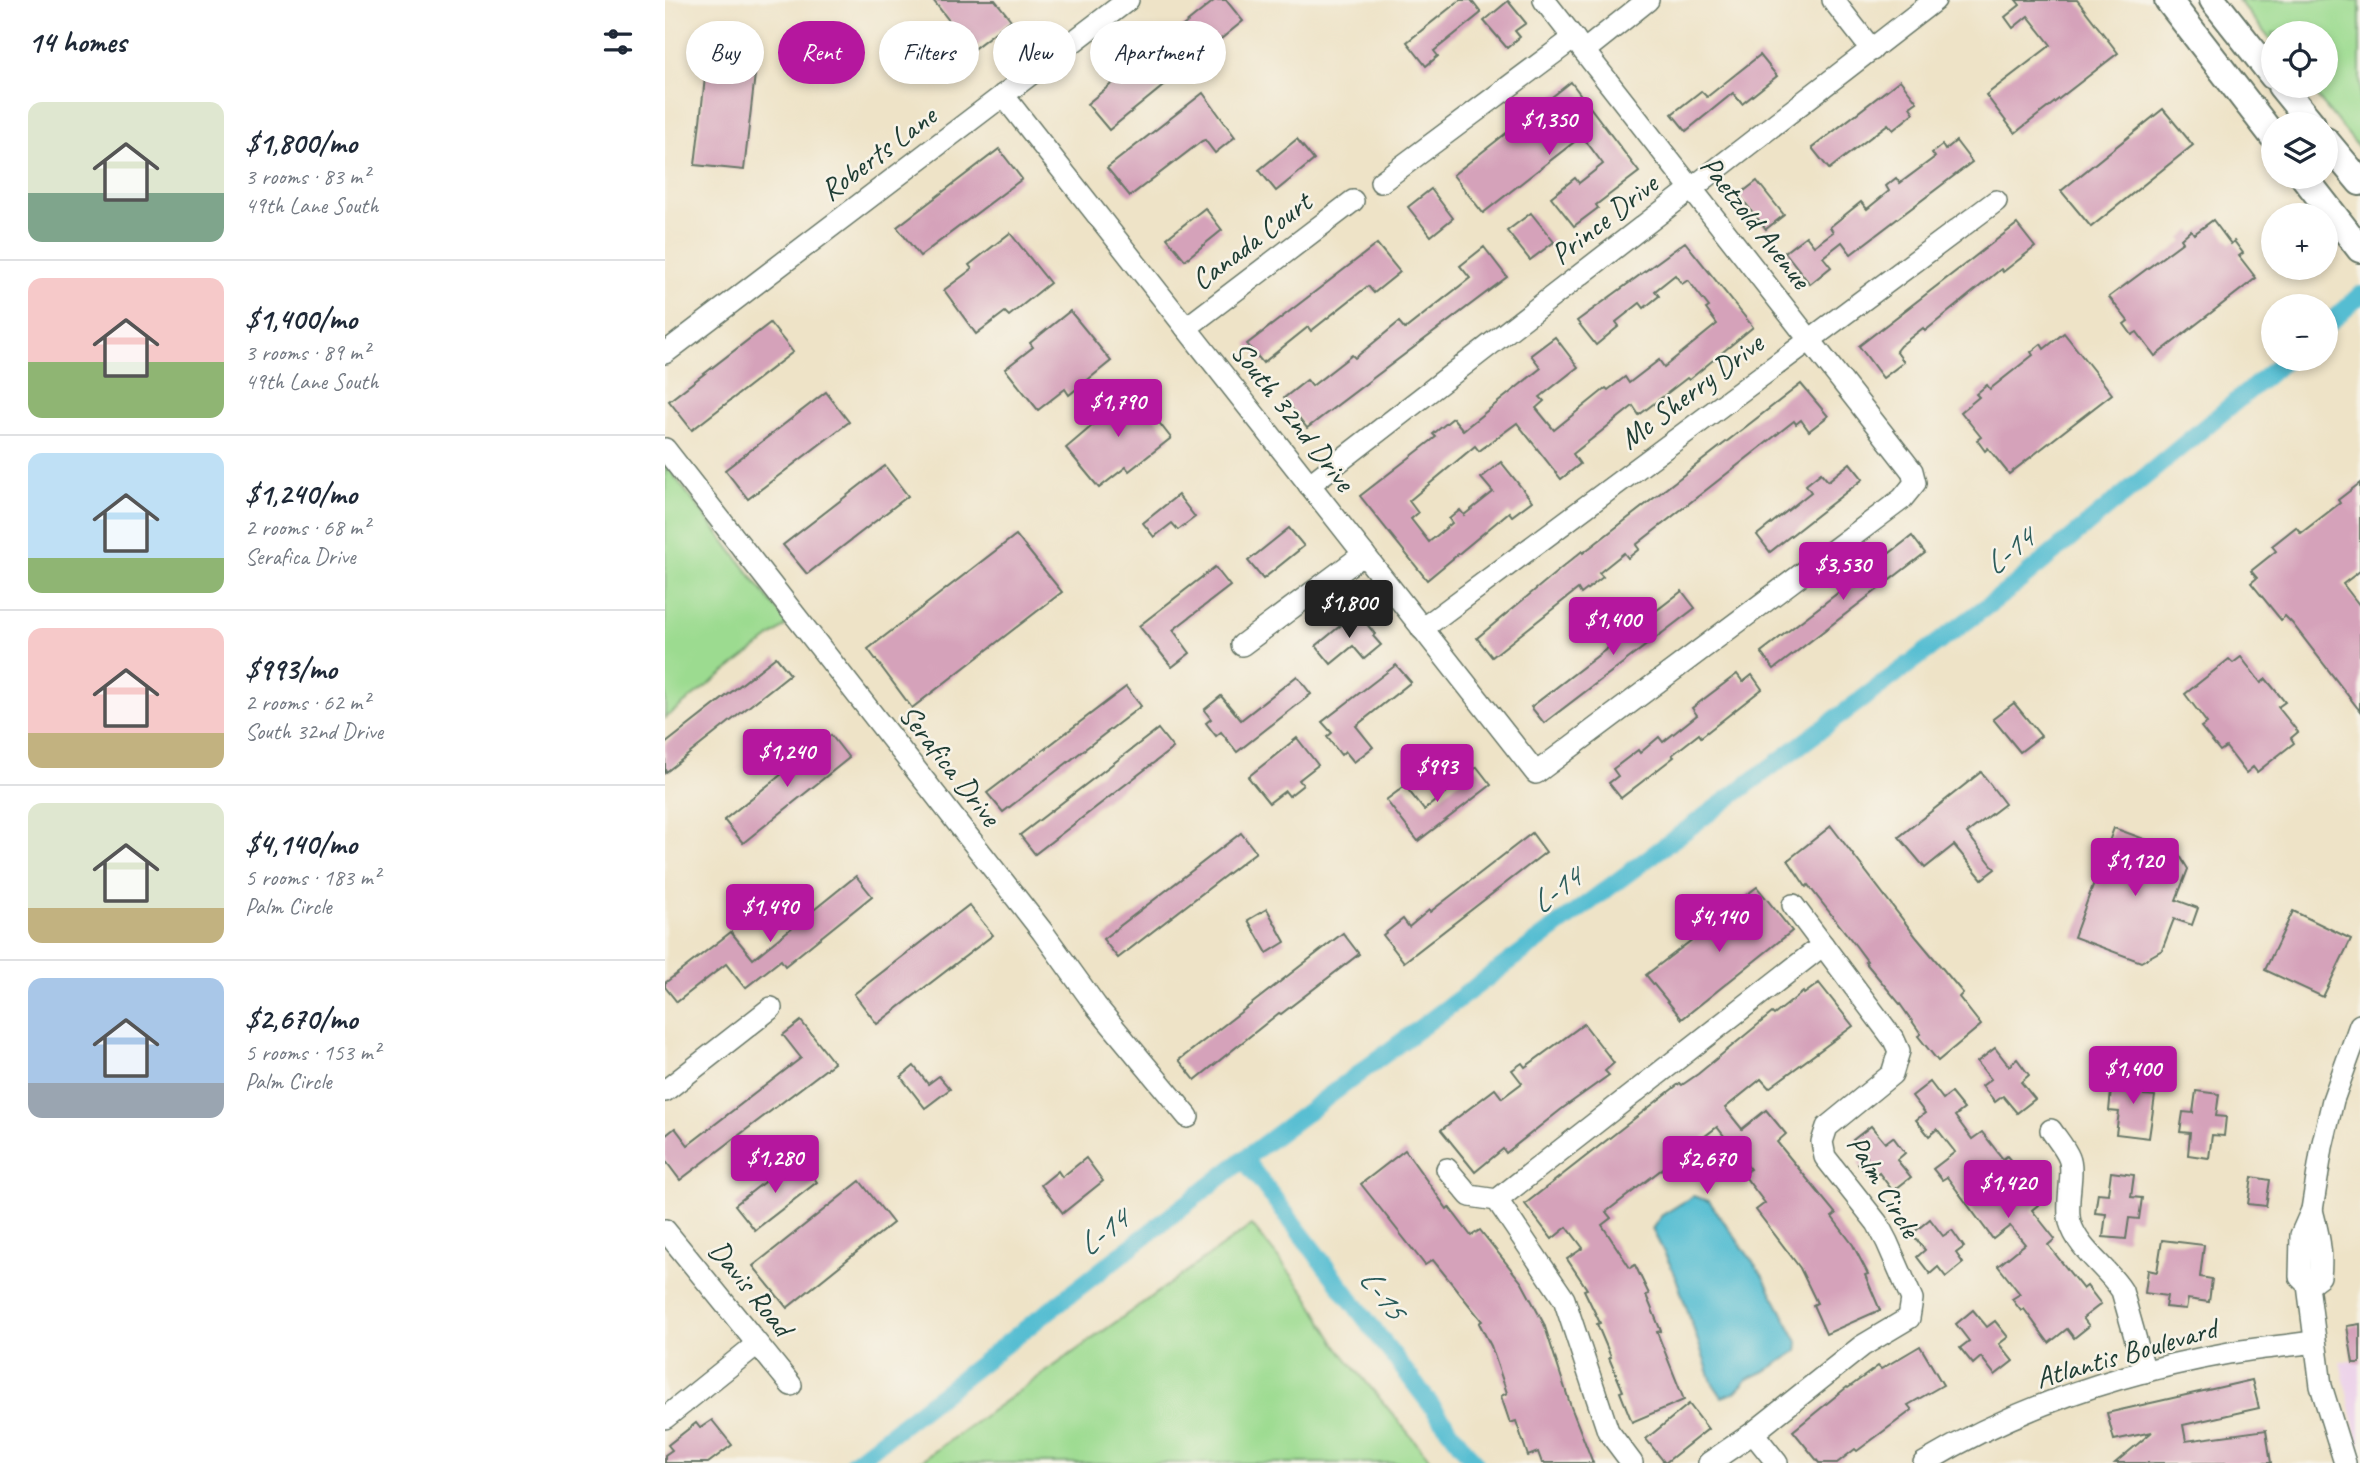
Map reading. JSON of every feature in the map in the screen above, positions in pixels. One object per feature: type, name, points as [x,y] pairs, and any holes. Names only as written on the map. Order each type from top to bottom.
[{"type":"main road","points":[[2168,0],[2261,120]]},
{"type":"main road","points":[[2213,0],[2261,61]]},
{"type":"main road","points":[[2291,98],[2302,112]]},
{"type":"main road","points":[[2338,156],[2360,183]]},
{"type":"main road","points":[[2313,189],[2355,242]]},
{"type":"street","name":"Roberts Lane","points":[[665,353],[1128,0]]},
{"type":"street","name":"Paetzold Avenue","points":[[1536,774],[1902,499],[1915,484],[1912,471],[1544,0]]},
{"type":"street","points":[[1381,182],[1648,0]]},
{"type":"street","points":[[1833,0],[1872,50]]},
{"type":"street","name":"Prince Drive","points":[[1309,485],[1935,0]]},
{"type":"street","name":"South 32nd Drive","points":[[1003,95],[1536,774]]},
{"type":"street","name":"Canada Court","points":[[1186,328],[1353,201]]},
{"type":"street","name":"Mc Sherry Drive","points":[[1422,629],[1996,201]]},
{"type":"street","name":"Serafica Drive","points":[[665,449],[1042,931],[1096,1006],[1188,1117]]},
{"type":"street","points":[[1242,645],[1364,554]]},
{"type":"street","name":"Palm Circle","points":[[1709,1463],[1753,1433],[1862,1346],[1909,1318],[1912,1299],[1877,1223],[1825,1157],[1822,1142],[1827,1127],[1892,1074],[1899,1051],[1894,1040],[1793,905]]},
{"type":"street","points":[[1447,1169],[1470,1196],[1497,1200],[1823,945]]},
{"type":"street","points":[[665,1091],[771,1007]]},
{"type":"street","points":[[2345,1463],[2321,1386],[2308,1285],[2320,1276],[2321,1269],[2321,1243],[2312,1210],[2322,1147],[2333,1100],[2360,1025]]},
{"type":"street","points":[[2052,1130],[2071,1160],[2068,1211],[2070,1223],[2081,1244],[2122,1291],[2145,1372]]},
{"type":"street","points":[[1497,1200],[1564,1298],[1608,1431],[1632,1463]]},
{"type":"street","name":"Davis Road","points":[[665,1230],[791,1384]]},
{"type":"street","name":"Atlantis Boulevard","points":[[1924,1463],[2040,1406],[2095,1386],[2230,1353],[2314,1342]]},
{"type":"street","points":[[668,1410],[758,1343]]},
{"type":"street","points":[[1753,1433],[1777,1463]]},
{"type":"shaded area","points":[[2360,1359],[2360,1451],[2340,1362]]},
{"type":"green space","points":[[2238,0],[2360,0],[2360,149],[2338,122],[2338,112],[2329,112],[2318,98],[2338,98],[2338,21],[2261,21],[2261,28]]},
{"type":"green space","points":[[665,464],[788,624],[665,718]]},
{"type":"green space","points":[[1252,1225],[1305,1292],[1339,1349],[1433,1463],[918,1463]]},
{"type":"water","points":[[1693,1196],[1709,1201],[1761,1273],[1798,1342],[1797,1351],[1748,1379],[1734,1393],[1722,1397],[1712,1382],[1674,1272],[1652,1229],[1661,1216]]},
{"type":"building","points":[[933,0],[995,0],[1011,20],[993,21],[993,34],[979,45],[979,21],[949,21]]},
{"type":"building","points":[[1215,0],[1226,0],[1243,21],[1226,35],[1226,21],[1189,21]]},
{"type":"building","points":[[1460,0],[1471,0],[1481,13],[1434,51],[1438,56],[1426,66],[1407,42]]},
{"type":"building","points":[[2016,0],[2077,0],[2118,53],[2015,133],[1986,95],[2051,45],[2028,16],[2013,28],[2005,17],[2020,5]]},
{"type":"building","points":[[1508,1],[1526,23],[1515,31],[1520,37],[1507,48],[1484,21]]},
{"type":"building","points":[[1760,55],[1777,76],[1742,104],[1733,93],[1686,131],[1672,114],[1701,91],[1707,97]]},
{"type":"building","points":[[1900,80],[1917,102],[1910,107],[1914,113],[1893,130],[1888,124],[1829,169],[1812,148]]},
{"type":"building","points":[[1571,82],[1639,172],[1574,226],[1551,197],[1575,178],[1579,183],[1603,164],[1582,136],[1483,213],[1453,175]]},
{"type":"building","points":[[704,84],[754,84],[744,170],[695,165]]},
{"type":"building","points":[[1111,84],[1166,84],[1109,130],[1087,104]]},
{"type":"building","points":[[1203,93],[1235,137],[1215,153],[1205,140],[1202,141],[1130,196],[1107,168]]},
{"type":"building","points":[[2163,109],[2193,145],[2091,227],[2061,191]]},
{"type":"building","points":[[1297,139],[1314,160],[1276,191],[1259,170]]},
{"type":"building","points":[[1956,141],[1972,162],[1851,254],[1842,242],[1823,257],[1831,267],[1810,284],[1785,252],[1806,236],[1814,246],[1833,232],[1830,227],[1861,202],[1867,209],[1889,191],[1886,186],[1896,178],[1900,183],[1935,157],[1932,153],[1942,145],[1945,150]]},
{"type":"building","points":[[999,149],[1022,179],[920,256],[897,227]]},
{"type":"building","points":[[1757,181],[1784,215],[1766,229],[1739,195]]},
{"type":"building","points":[[1431,189],[1453,218],[1431,236],[1408,207]]},
{"type":"building","points":[[1205,208],[1222,230],[1185,260],[1167,238]]},
{"type":"building","points":[[1531,213],[1554,242],[1530,260],[1507,231]]},
{"type":"building","points":[[2213,220],[2231,244],[2234,241],[2243,253],[2239,256],[2256,278],[2155,356],[2137,332],[2132,335],[2124,324],[2128,321],[2109,297],[2183,242],[2181,239],[2191,230],[2194,234]]},
{"type":"building","points":[[2017,224],[2035,247],[2003,272],[2001,269],[1925,331],[1923,328],[1900,346],[1896,351],[1904,362],[1883,378],[1859,346]]},
{"type":"building","points":[[1010,233],[1050,283],[1009,316],[1005,312],[976,334],[944,290],[972,269],[969,265]]},
{"type":"building","points":[[1685,242],[1753,327],[1689,380],[1687,378],[1639,415],[1633,406],[1573,454],[1580,464],[1561,479],[1517,423],[1479,451],[1475,446],[1409,501],[1418,513],[1411,519],[1429,542],[1452,523],[1449,519],[1460,510],[1464,515],[1493,492],[1481,478],[1501,462],[1532,501],[1512,516],[1509,512],[1427,580],[1360,496],[1436,437],[1433,434],[1453,418],[1463,430],[1541,368],[1531,355],[1555,337],[1578,367],[1540,397],[1544,401],[1536,408],[1554,430],[1606,388],[1608,390],[1625,377],[1629,383],[1659,360],[1664,367],[1717,324],[1706,309],[1709,307],[1688,280],[1682,284],[1675,275],[1655,291],[1659,296],[1644,308],[1640,303],[1616,322],[1619,326],[1596,345],[1577,321]]},
{"type":"building","points":[[1377,244],[1400,272],[1374,293],[1368,286],[1311,331],[1308,327],[1263,363],[1247,344]]},
{"type":"building","points":[[1484,247],[1507,277],[1307,428],[1284,398],[1307,380],[1312,386],[1352,355],[1355,358],[1399,322],[1405,329],[1470,278],[1460,266]]},
{"type":"building","points":[[1070,311],[1111,361],[1069,395],[1065,389],[1038,410],[1005,369],[1033,347],[1030,343]]},
{"type":"building","points":[[770,323],[793,352],[692,430],[669,401]]},
{"type":"building","points":[[2064,333],[2112,394],[2009,474],[1988,448],[1985,451],[1977,440],[1981,437],[1961,412],[1979,397],[1976,394],[1987,385],[1990,389],[2033,355],[2031,352],[2041,344],[2044,349]]},
{"type":"building","points":[[1801,384],[1828,416],[1809,431],[1801,420],[1796,424],[1794,421],[1636,545],[1639,549],[1628,558],[1624,553],[1599,573],[1603,577],[1581,594],[1578,589],[1492,657],[1477,638],[1582,551],[1583,553]]},
{"type":"building","points":[[1132,388],[1171,438],[1129,471],[1126,467],[1099,488],[1066,448],[1093,425],[1090,421]]},
{"type":"building","points":[[826,392],[849,422],[748,499],[725,470]]},
{"type":"building","points":[[1850,463],[1863,479],[1770,552],[1757,535],[1811,492],[1806,485],[1821,473],[1828,481]]},
{"type":"building","points":[[885,466],[908,496],[807,574],[783,545]]},
{"type":"building","points":[[2360,483],[2360,571],[2343,584],[2360,606],[2360,711],[2292,623],[2285,616],[2281,620],[2251,583],[2257,578],[2251,571],[2276,551],[2272,546],[2296,527],[2301,533],[2340,503],[2338,500]]},
{"type":"building","points":[[1178,495],[1195,517],[1178,530],[1172,523],[1154,537],[1143,523]]},
{"type":"building","points":[[1289,528],[1304,546],[1263,579],[1248,561]]},
{"type":"building","points":[[1016,535],[1062,592],[912,708],[868,649]]},
{"type":"building","points":[[1912,536],[1925,553],[1774,669],[1761,652]]},
{"type":"building","points":[[1215,567],[1230,586],[1173,630],[1190,653],[1172,667],[1139,626]]},
{"type":"building","points":[[1682,591],[1695,608],[1544,723],[1531,707]]},
{"type":"building","points":[[1357,612],[1381,645],[1364,659],[1353,646],[1331,664],[1316,646]]},
{"type":"building","points":[[776,657],[790,674],[665,773],[665,744]]},
{"type":"building","points":[[2241,657],[2261,683],[2266,679],[2285,702],[2278,707],[2298,732],[2291,738],[2294,743],[2257,772],[2253,767],[2246,773],[2226,747],[2220,751],[2201,727],[2207,723],[2185,694],[2229,659],[2233,663]]},
{"type":"building","points":[[1396,665],[1411,682],[1356,726],[1373,747],[1354,762],[1345,751],[1341,755],[1327,737],[1332,733],[1322,722]]},
{"type":"building","points":[[1737,674],[1743,682],[1752,675],[1762,689],[1701,737],[1699,734],[1621,798],[1609,783],[1618,776],[1613,769],[1638,750],[1640,753],[1659,737],[1663,742],[1697,715],[1692,708]]},
{"type":"building","points":[[1297,676],[1311,694],[1237,752],[1221,732],[1216,736],[1206,723],[1211,719],[1204,710],[1221,696],[1241,720]]},
{"type":"building","points":[[1126,687],[1141,706],[1003,812],[987,793]]},
{"type":"building","points":[[2014,703],[2041,736],[2020,752],[1993,719]]},
{"type":"building","points":[[1158,729],[1173,748],[1035,854],[1020,835]]},
{"type":"building","points":[[831,735],[849,758],[743,843],[724,820]]},
{"type":"building","points":[[1297,738],[1318,765],[1299,780],[1303,785],[1289,796],[1285,791],[1269,803],[1248,777]]},
{"type":"building","points":[[1477,767],[1491,785],[1418,841],[1386,800],[1405,786],[1424,810]]},
{"type":"building","points":[[1981,772],[2005,804],[1967,833],[1995,869],[1982,879],[1954,845],[1925,868],[1899,837]]},
{"type":"building","points":[[1831,826],[1963,993],[1959,997],[1981,1025],[1938,1061],[1918,1036],[1921,1034],[1900,1004],[1808,885],[1806,887],[1788,860]]},
{"type":"building","points":[[2114,828],[2177,851],[2188,869],[2176,900],[2198,908],[2192,925],[2174,919],[2162,950],[2141,962],[2074,937]]},
{"type":"building","points":[[1241,833],[1256,852],[1118,958],[1103,939]]},
{"type":"building","points":[[1532,833],[1546,852],[1404,962],[1383,935],[1403,919],[1409,927]]},
{"type":"building","points":[[856,876],[872,896],[785,966],[781,960],[745,988],[726,964],[677,1002],[665,987],[665,983],[731,932],[753,959]]},
{"type":"building","points":[[1757,887],[1792,931],[1682,1019],[1646,975],[1701,933],[1705,939],[1738,913],[1732,906]]},
{"type":"building","points":[[969,905],[993,935],[877,1024],[854,994]]},
{"type":"building","points":[[1267,909],[1285,942],[1267,953],[1248,920]]},
{"type":"building","points":[[2293,911],[2351,939],[2323,997],[2265,970]]},
{"type":"building","points":[[1343,933],[1359,954],[1195,1080],[1179,1060]]},
{"type":"building","points":[[1819,983],[1853,1026],[1769,1088],[1761,1079],[1725,1108],[1742,1129],[1766,1110],[1786,1134],[1777,1142],[1836,1214],[1832,1217],[1853,1245],[1868,1274],[1865,1275],[1880,1310],[1826,1334],[1813,1305],[1817,1303],[1800,1268],[1756,1210],[1765,1203],[1743,1174],[1750,1169],[1717,1127],[1606,1212],[1611,1218],[1602,1225],[1630,1268],[1635,1265],[1649,1294],[1646,1295],[1661,1331],[1657,1332],[1684,1400],[1632,1422],[1597,1324],[1600,1323],[1584,1290],[1587,1289],[1567,1259],[1583,1248],[1567,1227],[1552,1239],[1525,1204],[1680,1083],[1682,1085],[1698,1074],[1772,1013],[1774,1015]]},
{"type":"building","points":[[801,1021],[834,1063],[680,1180],[665,1160],[665,1136],[675,1128],[688,1145],[801,1058],[783,1035]]},
{"type":"building","points":[[1584,1024],[1614,1063],[1605,1071],[1609,1075],[1506,1153],[1503,1149],[1475,1172],[1441,1130],[1495,1089],[1502,1098],[1522,1083],[1512,1070],[1522,1063],[1525,1067]]},
{"type":"building","points":[[1995,1048],[2009,1066],[2017,1059],[2029,1075],[2021,1082],[2035,1099],[2017,1113],[2003,1096],[1995,1102],[1982,1086],[1991,1079],[1977,1062]]},
{"type":"building","points":[[914,1066],[928,1084],[939,1076],[950,1089],[925,1108],[901,1077]]},
{"type":"building","points":[[2125,1070],[2147,1073],[2144,1095],[2155,1096],[2149,1138],[2116,1134],[2119,1112],[2109,1111],[2111,1091],[2122,1092]]},
{"type":"building","points":[[1930,1082],[1943,1099],[1951,1093],[1964,1109],[1955,1116],[1972,1139],[1982,1132],[2003,1159],[2007,1156],[2044,1200],[2032,1210],[2055,1239],[2048,1245],[2083,1289],[2087,1286],[2101,1304],[2083,1318],[2089,1326],[2074,1338],[2067,1329],[2049,1343],[2024,1309],[2021,1311],[2012,1299],[2020,1294],[1998,1266],[2025,1244],[2010,1226],[1993,1239],[1947,1177],[1942,1180],[1933,1169],[1955,1152],[1937,1129],[1929,1136],[1916,1120],[1925,1113],[1912,1096]]},
{"type":"building","points":[[2196,1091],[2219,1094],[2216,1116],[2226,1117],[2224,1136],[2212,1135],[2209,1158],[2188,1155],[2190,1133],[2180,1132],[2183,1112],[2193,1113]]},
{"type":"building","points":[[1871,1126],[1885,1143],[1893,1137],[1905,1153],[1897,1160],[1911,1177],[1893,1191],[1879,1173],[1871,1179],[1858,1163],[1867,1157],[1853,1140]]},
{"type":"building","points":[[1405,1150],[1447,1209],[1449,1207],[1471,1236],[1480,1230],[1522,1283],[1544,1324],[1571,1407],[1593,1463],[1542,1463],[1538,1452],[1528,1456],[1516,1421],[1510,1423],[1501,1396],[1507,1393],[1491,1346],[1479,1323],[1482,1321],[1433,1260],[1425,1265],[1361,1184]]},
{"type":"building","points":[[1086,1158],[1103,1181],[1063,1213],[1041,1185],[1058,1171],[1062,1177]]},
{"type":"building","points":[[800,1160],[817,1182],[755,1230],[735,1205],[778,1171],[781,1175]]},
{"type":"building","points":[[2111,1172],[2134,1175],[2131,1197],[2142,1198],[2139,1219],[2129,1218],[2126,1239],[2103,1237],[2106,1214],[2095,1213],[2098,1193],[2108,1194]]},
{"type":"building","points":[[2252,1177],[2270,1180],[2266,1206],[2248,1204]]},
{"type":"building","points":[[860,1181],[893,1223],[787,1308],[753,1266]]},
{"type":"building","points":[[1930,1219],[1943,1236],[1952,1230],[1964,1247],[1956,1253],[1963,1263],[1946,1277],[1938,1267],[1930,1274],[1917,1257],[1925,1250],[1912,1234]]},
{"type":"building","points":[[2162,1240],[2204,1245],[2200,1277],[2212,1279],[2209,1302],[2188,1299],[2186,1309],[2165,1307],[2167,1296],[2145,1293],[2148,1270],[2157,1272]]},
{"type":"building","points":[[1973,1310],[1987,1327],[1995,1321],[2008,1337],[1999,1344],[2013,1361],[1995,1375],[1981,1357],[1973,1364],[1960,1348],[1969,1341],[1956,1324]]},
{"type":"building","points":[[2360,1324],[2360,1363],[2353,1363],[2347,1326]]},
{"type":"building","points":[[1920,1346],[1943,1385],[1908,1405],[1912,1410],[1857,1451],[1855,1449],[1837,1463],[1819,1463],[1793,1431],[1847,1387],[1878,1366],[1881,1369]]},
{"type":"building","points":[[2252,1380],[2259,1408],[2183,1425],[2186,1441],[2266,1430],[2271,1463],[2115,1463],[2152,1432],[2114,1440],[2107,1413]]},
{"type":"building","points":[[1689,1404],[1708,1429],[1665,1463],[1646,1439]]},
{"type":"building","points":[[712,1420],[732,1445],[708,1463],[665,1463],[665,1455],[672,1450],[668,1445],[696,1423],[700,1428]]},
{"type":"waterway","name":"L-14","points":[[2338,315],[2360,295]]},
{"type":"waterway","name":"L-14","points":[[853,1463],[1244,1159],[2006,592],[2273,371]]},
{"type":"waterway","name":"L-15","points":[[1244,1159],[1475,1463]]}]
